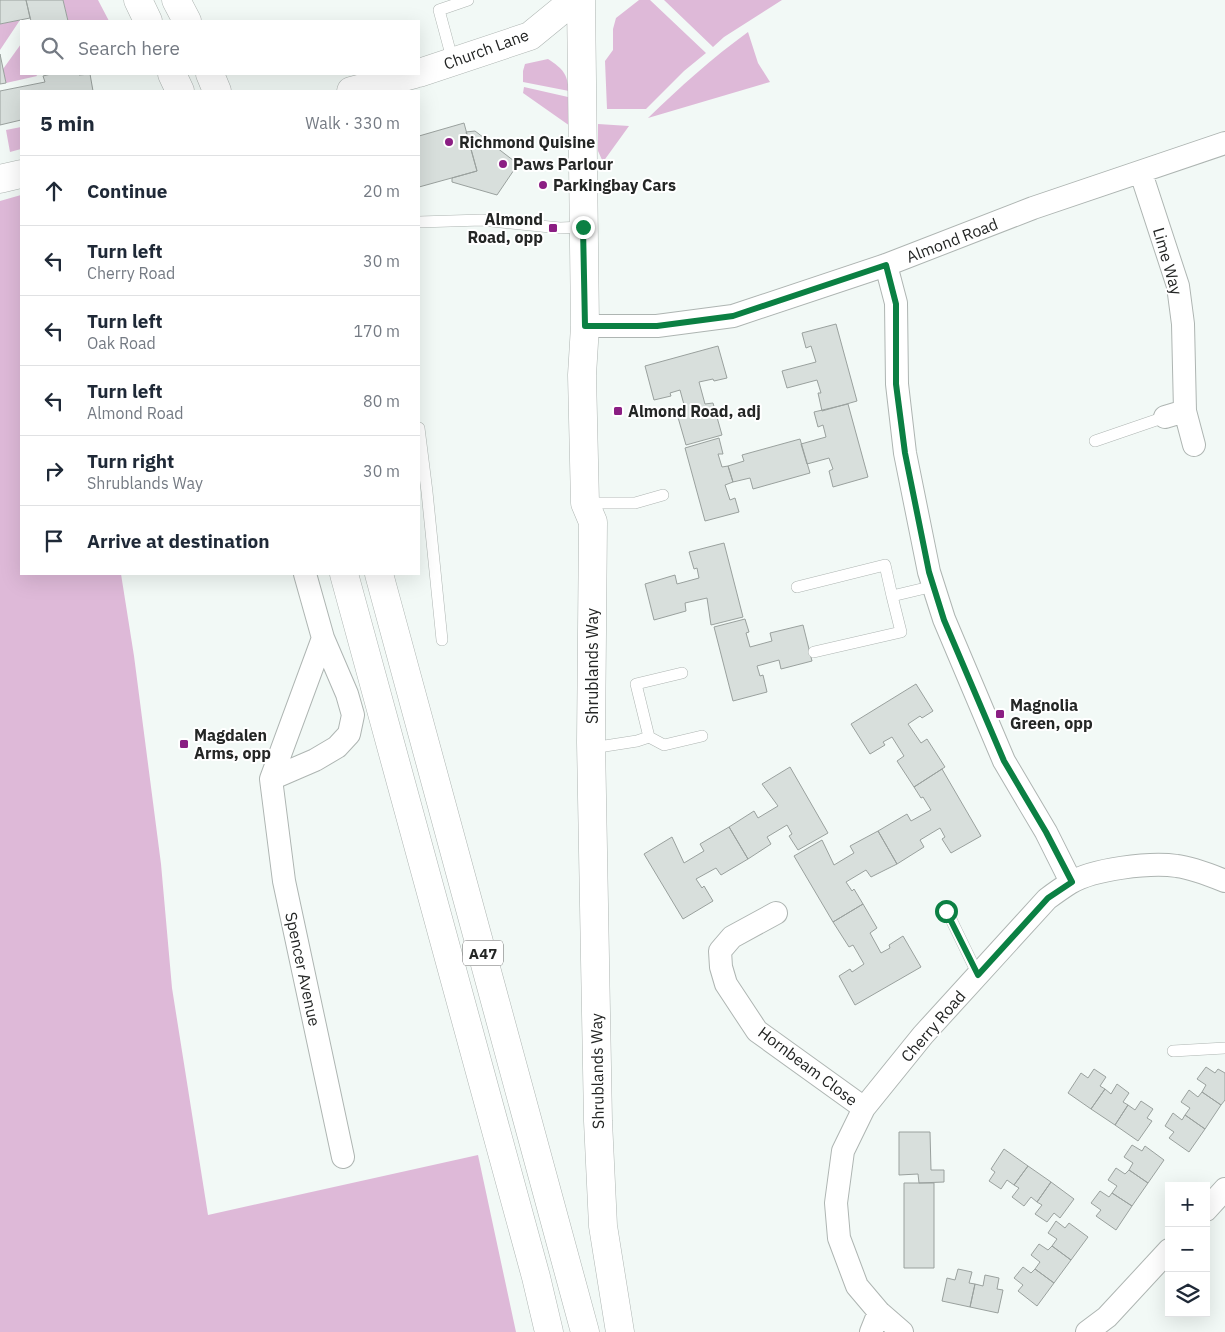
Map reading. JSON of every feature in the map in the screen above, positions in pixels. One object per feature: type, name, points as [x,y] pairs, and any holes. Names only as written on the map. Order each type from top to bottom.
[{"type":"main road","points":[[138,0],[148,20]]},
{"type":"main road","points":[[176,0],[186,20]]},
{"type":"main road","name":"Church Lane","points":[[420,72],[530,36],[574,0]]},
{"type":"main road","name":"Shrublands Way","points":[[581,0],[585,326],[582,375],[585,504],[593,522],[592,748],[598,1121],[602,1226],[620,1332]]},
{"type":"main road","points":[[172,75],[180,90]]},
{"type":"main road","points":[[210,75],[217,90]]},
{"type":"main road","name":"Church Lane","points":[[355,90],[410,75]]},
{"type":"main road","points":[[0,179],[20,174]]},
{"type":"main road","name":"A47","points":[[344,575],[531,1258],[549,1332]]},
{"type":"main road","name":"A47","points":[[379,575],[585,1332]]},
{"type":"street","name":"Almond Road","points":[[585,326],[657,326],[733,316],[886,265],[1033,208],[1225,143]]},
{"type":"street","name":"Lime Way","points":[[1141,173],[1178,286],[1183,324],[1175,414],[1194,445]]},
{"type":"street","points":[[886,265],[896,304],[896,384],[905,453],[929,572],[944,620],[1004,761],[1046,832],[1072,882]]},
{"type":"street","points":[[271,778],[315,760],[337,747],[349,734],[353,715],[347,694],[323,638],[305,575]]},
{"type":"street","name":"Spencer Avenue","points":[[323,638],[271,778],[284,881],[343,1157]]},
{"type":"street","name":"Cherry Road","points":[[902,1332],[875,1322],[857,1286],[839,1238],[836,1204],[843,1150],[864,1108],[923,1035],[1048,898],[1072,882],[1099,873],[1141,865],[1177,866],[1225,881]]},
{"type":"street","name":"Hornbeam Close","points":[[776,913],[732,937],[720,951],[721,967],[726,984],[757,1031],[864,1108]]},
{"type":"street","points":[[1087,1332],[1106,1317],[1165,1254]]},
{"type":"lane","points":[[453,62],[439,10],[468,0]]},
{"type":"lane","points":[[420,222],[482,220],[560,228],[583,227]]},
{"type":"lane","points":[[1095,441],[1175,414]]},
{"type":"lane","points":[[420,436],[442,640]]},
{"type":"lane","points":[[585,504],[635,503],[663,495]]},
{"type":"lane","points":[[797,587],[885,565],[901,632],[814,652]]},
{"type":"lane","points":[[892,596],[934,586]]},
{"type":"lane","points":[[682,673],[636,684],[649,737],[664,746],[702,736]]},
{"type":"lane","points":[[592,748],[649,737]]},
{"type":"lane","points":[[946,911],[978,975]]},
{"type":"lane","points":[[1173,1051],[1225,1048]]},
{"type":"shaded area","points":[[63,0],[98,0],[108,20],[68,20]]},
{"type":"shaded area","points":[[639,0],[650,0],[706,53],[684,71],[646,109],[607,109],[605,61],[613,50],[613,29],[616,18]]},
{"type":"shaded area","points":[[664,0],[782,0],[724,37],[713,47]]},
{"type":"shaded area","points":[[20,20],[0,50],[0,24]]},
{"type":"shaded area","points":[[748,32],[758,63],[770,82],[648,118],[696,73]]},
{"type":"shaded area","points":[[20,45],[20,75],[37,76],[6,83],[3,69]]},
{"type":"shaded area","points":[[548,59],[563,72],[569,91],[523,82],[525,64]]},
{"type":"shaded area","points":[[524,87],[568,97],[570,126],[523,93]]},
{"type":"shaded area","points":[[598,124],[629,126],[603,162],[598,151]]},
{"type":"shaded area","points":[[20,127],[20,149],[10,152],[6,130]]},
{"type":"shaded area","points":[[20,195],[20,575],[121,575],[134,656],[161,864],[172,988],[208,1215],[478,1155],[516,1332],[0,1332],[0,201]]},
{"type":"building","points":[[0,0],[26,0],[30,18],[0,24]]},
{"type":"building","points":[[26,0],[63,0],[68,20],[31,20]]},
{"type":"building","points":[[0,54],[6,83],[0,84]]},
{"type":"building","points":[[90,75],[93,90],[20,90],[20,120],[0,125],[0,91],[45,82],[43,76]]},
{"type":"building","points":[[464,123],[477,171],[420,187],[420,136]]},
{"type":"building","points":[[475,131],[518,164],[497,195],[452,182],[452,178],[477,171],[466,132]]},
{"type":"building","points":[[836,324],[857,401],[822,411],[818,393],[821,393],[817,380],[787,388],[782,371],[816,362],[811,346],[806,348],[802,333]]},
{"type":"building","points":[[718,346],[727,378],[699,382],[705,404],[713,403],[722,435],[686,445],[677,414],[686,412],[680,390],[670,393],[671,396],[654,400],[645,366]]},
{"type":"building","points":[[848,404],[868,477],[833,487],[829,471],[833,469],[829,458],[807,464],[801,444],[826,437],[823,425],[818,427],[814,412]]},
{"type":"building","points":[[719,438],[723,454],[718,454],[722,467],[728,466],[733,482],[725,485],[730,500],[735,498],[739,512],[705,521],[685,448]]},
{"type":"building","points":[[800,439],[810,473],[753,489],[750,478],[733,482],[728,466],[744,461],[742,455]]},
{"type":"building","points":[[724,543],[743,617],[711,625],[707,598],[685,603],[686,611],[654,620],[645,584],[675,575],[677,584],[699,578],[697,568],[694,569],[689,552]]},
{"type":"building","points":[[745,619],[749,632],[746,633],[750,647],[772,641],[770,633],[803,625],[812,661],[781,669],[779,660],[757,666],[760,676],[763,675],[767,692],[733,701],[714,627]]},
{"type":"building","points":[[916,684],[933,711],[922,718],[920,716],[908,724],[921,743],[927,739],[945,767],[914,787],[897,761],[904,756],[892,737],[883,742],[885,745],[870,754],[851,724]]},
{"type":"building","points":[[790,767],[828,833],[798,850],[789,836],[792,834],[787,825],[767,837],[771,844],[748,859],[729,827],[754,811],[758,818],[778,806],[762,784]]},
{"type":"building","points":[[942,769],[981,836],[951,853],[942,839],[945,837],[940,828],[920,840],[924,847],[897,864],[878,831],[907,814],[911,821],[931,810],[914,787]]},
{"type":"building","points":[[729,827],[748,859],[721,875],[716,868],[696,879],[702,888],[704,886],[713,901],[683,919],[644,854],[672,837],[684,863],[704,851],[700,844]]},
{"type":"building","points":[[878,831],[897,864],[871,877],[866,870],[846,882],[852,891],[854,889],[863,904],[833,922],[794,856],[822,840],[834,865],[854,853],[850,846]]},
{"type":"building","points":[[863,904],[877,928],[870,933],[881,953],[890,948],[889,945],[903,936],[921,967],[855,1005],[839,976],[850,969],[852,972],[864,964],[853,945],[849,947],[833,922]]},
{"type":"building","points":[[1206,1067],[1215,1073],[1218,1069],[1225,1073],[1225,1100],[1221,1105],[1202,1092],[1206,1085],[1197,1079]]},
{"type":"building","points":[[1094,1069],[1106,1077],[1100,1086],[1105,1089],[1091,1109],[1068,1093],[1081,1073],[1088,1078]]},
{"type":"building","points":[[1117,1084],[1129,1093],[1123,1102],[1128,1105],[1115,1125],[1091,1109],[1105,1089],[1111,1094]]},
{"type":"building","points":[[1189,1090],[1198,1097],[1202,1092],[1221,1105],[1205,1129],[1185,1115],[1190,1108],[1181,1102]]},
{"type":"building","points":[[1141,1101],[1153,1109],[1147,1118],[1152,1121],[1138,1141],[1115,1125],[1128,1105],[1135,1110]]},
{"type":"building","points":[[1173,1113],[1182,1120],[1185,1115],[1205,1129],[1189,1152],[1169,1138],[1174,1132],[1165,1126]]},
{"type":"building","points":[[899,1132],[930,1132],[931,1170],[944,1170],[944,1182],[919,1183],[918,1174],[899,1175]]},
{"type":"building","points":[[1132,1145],[1142,1151],[1145,1146],[1164,1160],[1148,1183],[1129,1170],[1133,1163],[1124,1157]]},
{"type":"building","points":[[1004,1149],[1028,1166],[1014,1185],[1007,1180],[1001,1189],[989,1181],[995,1172],[991,1169]]},
{"type":"building","points":[[1028,1166],[1051,1182],[1037,1202],[1031,1197],[1024,1206],[1012,1197],[1019,1188],[1014,1185]]},
{"type":"building","points":[[1116,1168],[1125,1174],[1129,1170],[1148,1183],[1132,1206],[1112,1193],[1117,1186],[1108,1180]]},
{"type":"building","points":[[1051,1182],[1074,1199],[1060,1218],[1054,1213],[1047,1222],[1035,1214],[1042,1205],[1037,1202]]},
{"type":"building","points":[[904,1183],[934,1183],[934,1268],[904,1268]]},
{"type":"building","points":[[1100,1191],[1109,1197],[1112,1193],[1132,1206],[1116,1230],[1096,1216],[1101,1210],[1091,1203]]},
{"type":"building","points":[[1056,1221],[1065,1228],[1069,1223],[1088,1237],[1071,1260],[1052,1246],[1057,1239],[1048,1233]]},
{"type":"building","points":[[1039,1244],[1048,1250],[1052,1246],[1071,1260],[1054,1283],[1035,1269],[1040,1262],[1031,1255]]},
{"type":"building","points":[[1023,1267],[1031,1273],[1035,1269],[1054,1283],[1037,1306],[1018,1291],[1023,1285],[1014,1278]]},
{"type":"building","points":[[958,1269],[972,1272],[969,1283],[975,1284],[970,1307],[942,1301],[947,1278],[955,1280]]},
{"type":"building","points":[[985,1275],[999,1278],[997,1289],[1003,1290],[998,1313],[970,1307],[975,1284],[983,1286]]},
{"type":"place","name":"Richmond Quisine","points":[[449,142]]},
{"type":"place","name":"Paws Parlour","points":[[503,164]]},
{"type":"place","name":"Parkingbay Cars","points":[[543,185]]},
{"type":"place","name":"Almond Road, opp","points":[[553,228]]},
{"type":"place","name":"Almond Road, adj","points":[[618,411]]},
{"type":"place","name":"Magnolia Green, opp","points":[[1000,714]]},
{"type":"place","name":"Magdalen Arms, opp","points":[[184,744]]},
{"type":"route","points":[[583,227],[585,326],[657,326],[733,316],[886,265],[896,304],[896,384],[905,453],[929,572],[944,620],[1004,761],[1046,832],[1072,882],[1048,898],[978,975],[946,911]]}]
